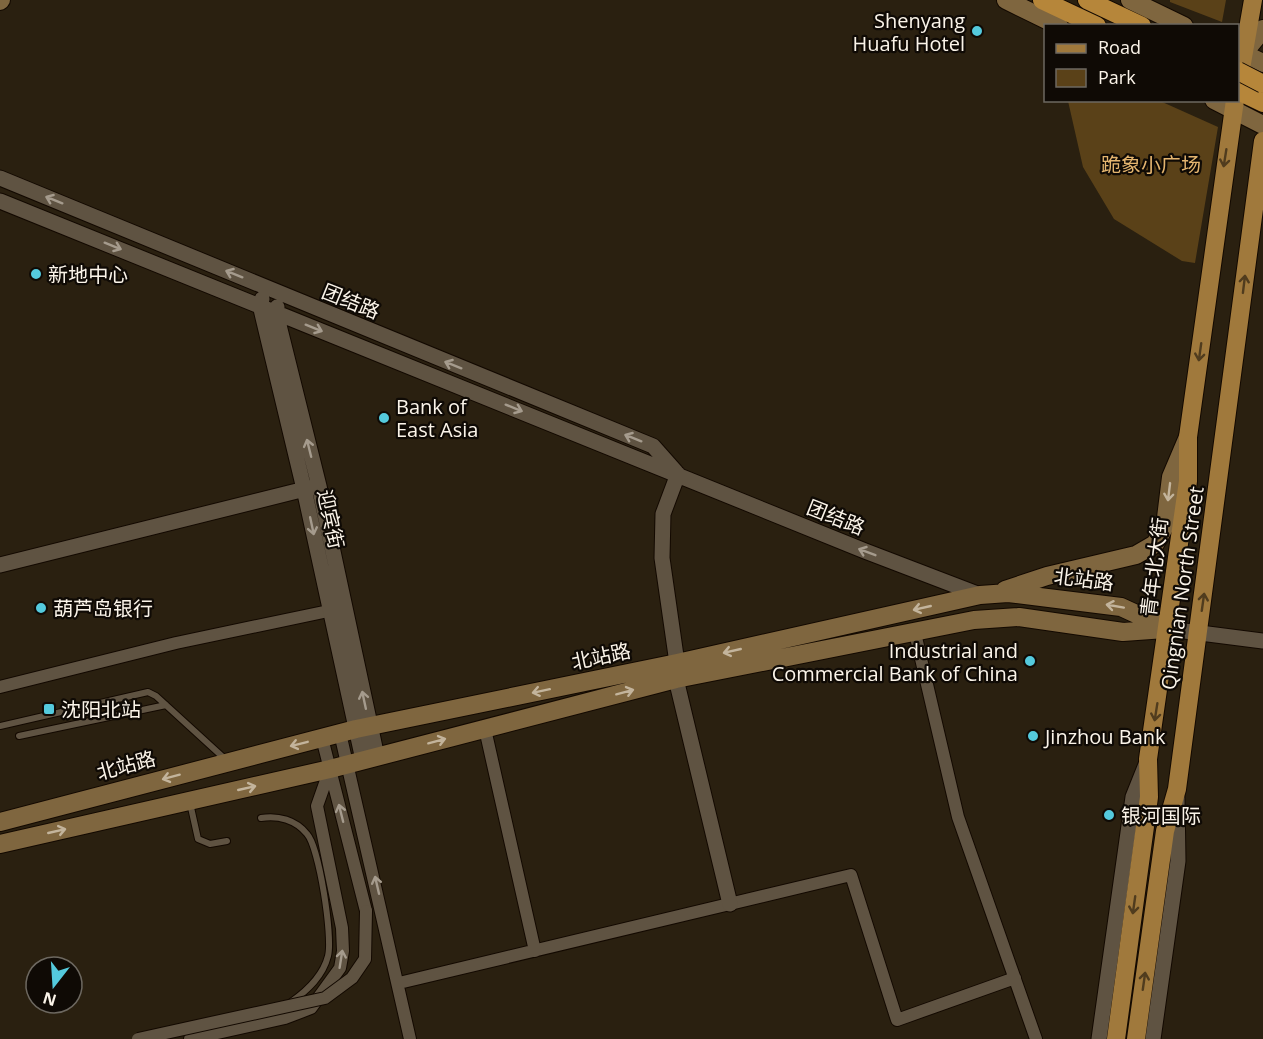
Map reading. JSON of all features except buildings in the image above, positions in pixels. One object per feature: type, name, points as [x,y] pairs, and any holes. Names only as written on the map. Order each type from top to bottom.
[{"type":"highway","points":[[1042,0],[1093,24]]},
{"type":"highway","points":[[1087,0],[1138,24]]},
{"type":"highway","points":[[1239,72],[1263,84]]},
{"type":"highway","points":[[1239,91],[1263,103]]},
{"type":"main road","points":[[1006,0],[1055,24]]},
{"type":"main road","points":[[1130,0],[1180,24]]},
{"type":"main road","points":[[1239,69],[1240,52],[1253,0]]},
{"type":"main road","points":[[1240,52],[1263,29]]},
{"type":"main road","points":[[1240,52],[1263,63]]},
{"type":"main road","points":[[1234,105],[1263,125]]},
{"type":"main road","name":"青年北大街","points":[[1116,1039],[1149,797],[1148,759],[1188,481],[1188,437],[1234,105]]},
{"type":"main road","name":"Qingnian North Street","points":[[1136,1039],[1165,831],[1177,789],[1263,141]]},
{"type":"main road","points":[[987,594],[1047,576],[1136,555],[1155,544],[1165,526],[1171,477],[1188,437]]},
{"type":"main road","name":"北站路","points":[[0,844],[190,802],[363,760],[485,729],[676,671],[987,594],[1122,607],[1168,629]]},
{"type":"main road","name":"北站路","points":[[3,818],[355,729],[676,671],[915,633],[974,620],[1006,616],[1123,632],[1168,629]]},
{"type":"street","name":"团结路","points":[[0,178],[653,446],[678,474]]},
{"type":"street","name":"团结路","points":[[0,201],[865,551],[987,594]]},
{"type":"street","points":[[260,305],[273,291]]},
{"type":"street","name":"迎宾街","points":[[273,291],[337,609],[355,729],[363,760]]},
{"type":"street","name":"迎宾街","points":[[260,305],[311,488]]},
{"type":"street","points":[[678,474],[663,514],[662,558],[676,671],[730,904]]},
{"type":"street","points":[[0,565],[311,488]]},
{"type":"street","points":[[0,687],[176,643],[337,609]]},
{"type":"street","points":[[1168,629],[1263,640]]},
{"type":"street","points":[[915,633],[958,817],[1036,1039]]},
{"type":"street","points":[[485,729],[536,951]]},
{"type":"street","points":[[138,1039],[325,998],[352,978],[365,958],[366,910],[322,738]]},
{"type":"street","points":[[1099,1039],[1133,797],[1148,759]]},
{"type":"street","points":[[363,760],[410,1039]]},
{"type":"street","points":[[190,1039],[285,1018],[311,1008],[340,968],[343,951],[342,928],[317,806],[330,768]]},
{"type":"street","points":[[1153,1039],[1178,861],[1177,789]]},
{"type":"street","points":[[399,983],[851,875],[897,1020],[1015,978]]},
{"type":"lane","points":[[0,726],[140,692],[156,696],[227,762]]},
{"type":"lane","points":[[20,736],[166,705]]},
{"type":"lane","points":[[190,802],[198,839],[203,844],[227,841]]},
{"type":"lane","points":[[261,818],[279,817],[295,823],[308,835],[328,920],[328,956],[318,978],[308,990],[283,1007]]},
{"type":"green space","points":[[1170,0],[1226,0],[1222,22],[1170,2]]},
{"type":"green space","name":"跪象小广场","points":[[1068,102],[1162,102],[1218,127],[1195,263],[1182,261],[1114,219],[1083,167]]},
{"type":"place","name":"Shenyang Huafu Hotel","points":[[977,31]]},
{"type":"place","name":"新地中心","points":[[36,274]]},
{"type":"place","name":"Bank of East Asia","points":[[384,418]]},
{"type":"place","name":"葫芦岛银行","points":[[41,608]]},
{"type":"place","name":"Industrial and Commercial Bank of China","points":[[1030,661]]},
{"type":"place","name":"沈阳北站","points":[[49,709]]},
{"type":"place","name":"Jinzhou Bank","points":[[1033,736]]},
{"type":"place","name":"银河国际","points":[[1109,815]]}]
